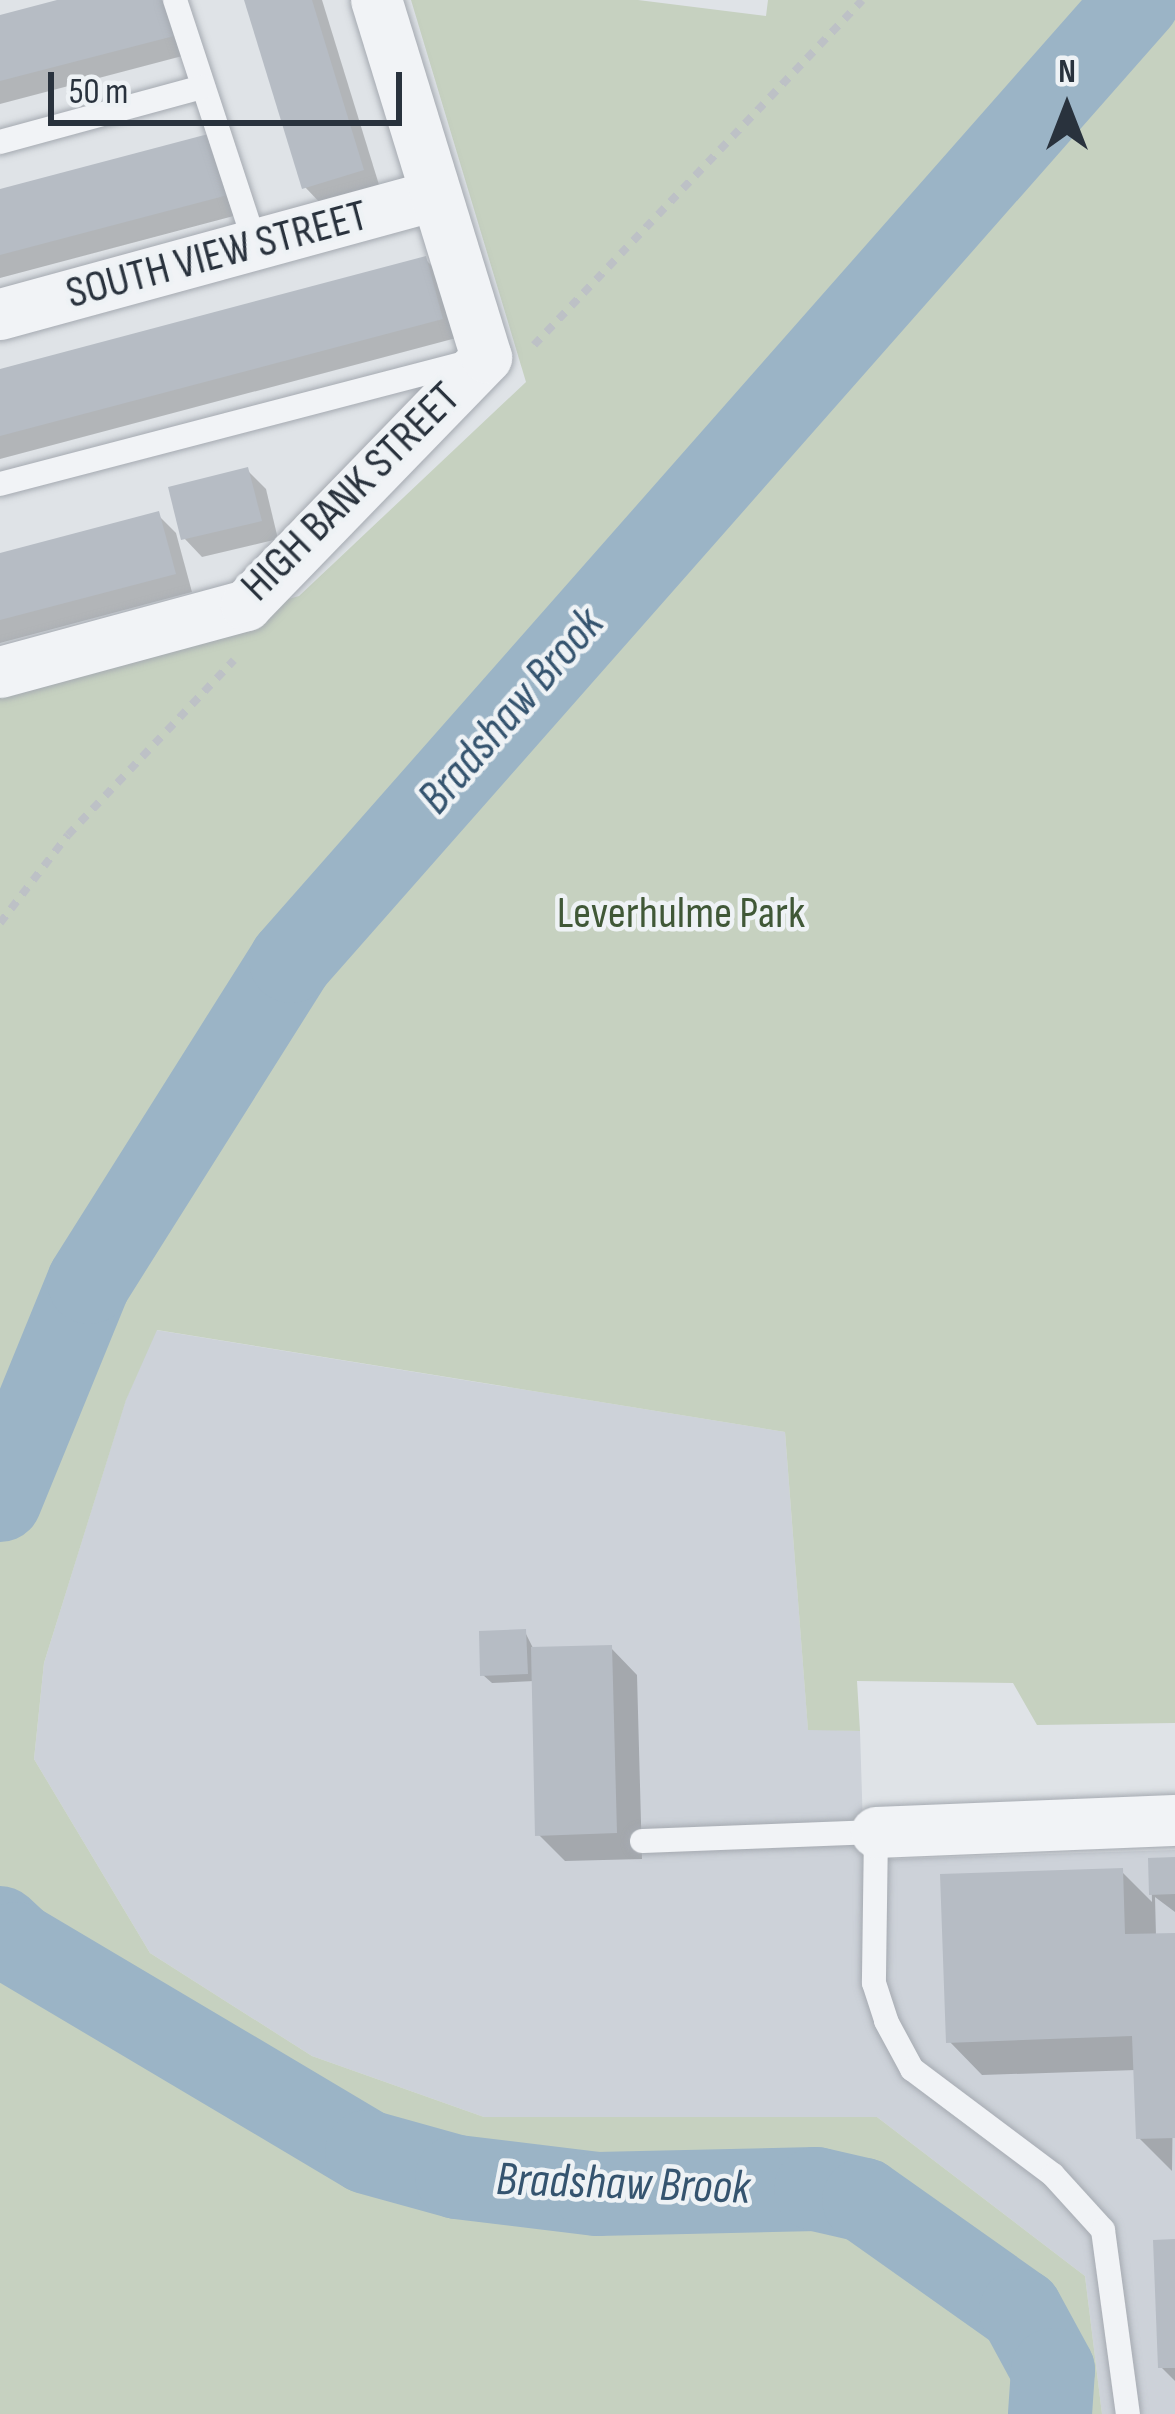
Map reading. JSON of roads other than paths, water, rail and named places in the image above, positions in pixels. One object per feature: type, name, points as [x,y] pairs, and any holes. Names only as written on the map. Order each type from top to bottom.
[{"type":"street","points":[[376,0],[486,357]]},
{"type":"street","name":"SOUTH VIEW STREET","points":[[0,314],[434,195]]},
{"type":"street","name":"HIGH BANK STREET","points":[[0,672],[246,604],[486,357]]},
{"type":"street","points":[[876,1832],[1175,1820]]},
{"type":"lane","points":[[175,0],[255,244]]},
{"type":"lane","points":[[0,142],[203,87]]},
{"type":"lane","points":[[0,484],[486,357]]},
{"type":"lane","points":[[641,1841],[876,1832],[874,1983],[886,2020],[912,2069],[1053,2175],[1103,2230],[1128,2414]]},
{"type":"waterway","name":"Bradshaw Brook","points":[[0,1500],[89,1282],[291,961],[1138,0]]},
{"type":"waterway","name":"Bradshaw Brook","points":[[0,1928],[17,1944],[367,2152],[457,2177],[597,2194],[816,2189],[864,2200],[1021,2311],[1053,2370],[1050,2414]]},
{"type":"park label","name":"Leverhulme Park","points":[[681,914]]}]
